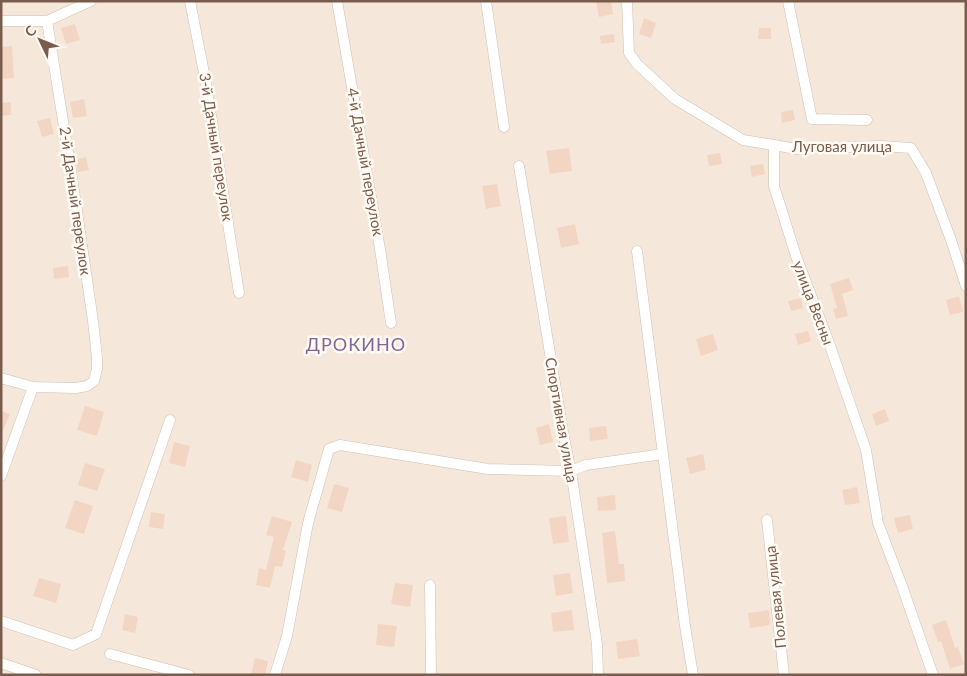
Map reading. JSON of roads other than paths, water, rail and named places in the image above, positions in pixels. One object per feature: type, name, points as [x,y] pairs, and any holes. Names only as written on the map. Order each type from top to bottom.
[{"type":"street","points":[[1,21],[47,21],[91,1]]},
{"type":"street","name":"3-й Дачный переулок","points":[[190,1],[205,78],[239,293]]},
{"type":"street","name":"4-й Дачный переулок","points":[[338,1],[391,323]]},
{"type":"street","points":[[486,1],[504,127]]},
{"type":"street","points":[[627,1],[630,53],[637,64],[675,99],[743,140],[774,145]]},
{"type":"street","points":[[788,1],[812,119],[867,120]]},
{"type":"street","name":"2-й Дачный переулок","points":[[33,387],[76,388],[87,386],[94,381],[97,369],[94,330],[47,21]]},
{"type":"street","name":"Луговая улица","points":[[774,145],[796,149],[881,146],[910,148],[926,173],[966,286]]},
{"type":"street","name":"улица Весны","points":[[774,145],[774,186],[796,256],[828,340],[866,450],[878,523],[933,675]]},
{"type":"street","name":"Спортивная улица","points":[[519,166],[571,471],[597,644],[598,675]]},
{"type":"street","points":[[637,251],[685,626],[693,675]]},
{"type":"street","points":[[1,378],[33,387],[1,476]]},
{"type":"street","points":[[1,621],[72,645],[96,634],[170,420]]},
{"type":"street","points":[[275,675],[287,636],[308,523],[329,449],[340,446],[488,469],[571,471],[586,465],[663,454]]},
{"type":"street","name":"Полевая улица","points":[[768,520],[784,675]]},
{"type":"street","points":[[430,585],[431,675]]},
{"type":"street","points":[[110,654],[188,675]]},
{"type":"street","points":[[1,663],[36,675]]},
{"type":"district","name":"ДРОКИНО","points":[[356,345]]}]
